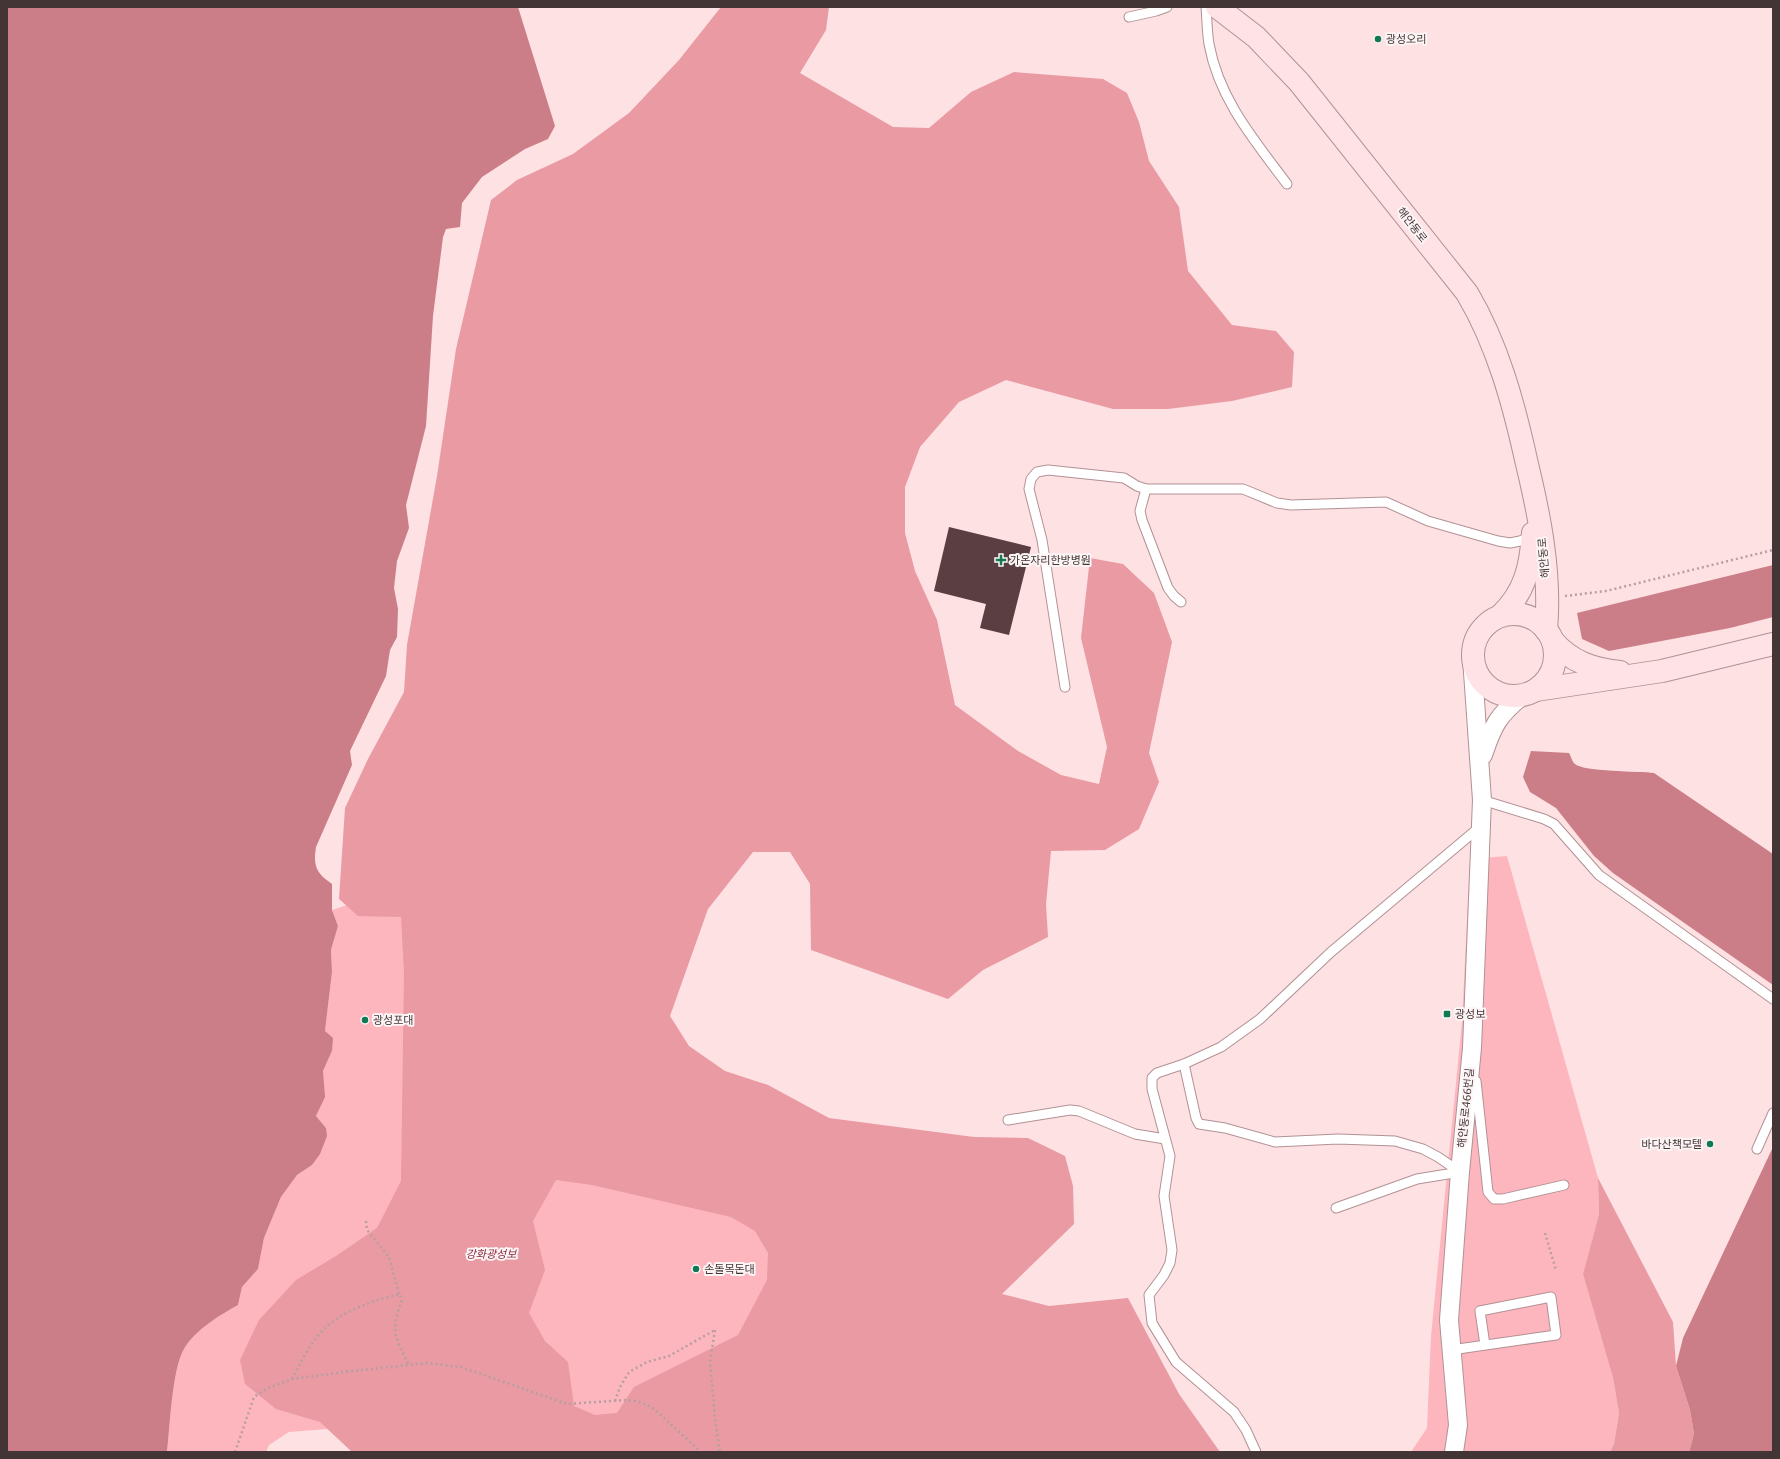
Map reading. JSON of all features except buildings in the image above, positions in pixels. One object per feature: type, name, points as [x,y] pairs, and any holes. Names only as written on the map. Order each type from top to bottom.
[{"type":"main road","name":"해안동로","points":[[1217,7],[1256,37],[1287,68],[1467,293],[1476,309],[1494,349],[1505,380],[1533,488],[1545,560],[1546,597],[1550,635]]},
{"type":"main road","name":"해안동로","points":[[1500,616],[1512,605],[1526,578],[1533,535],[1533,488]]},
{"type":"main road","points":[[1662,671],[1619,672],[1584,665],[1563,652],[1537,621],[1525,615],[1512,614],[1500,616],[1488,622],[1479,632],[1474,644],[1472,658],[1476,672],[1484,684],[1495,692],[1509,696],[1662,671],[1773,644]]},
{"type":"main road","points":[[1530,693],[1547,680],[1553,667],[1555,654],[1550,635]]},
{"type":"street","name":"해안동로466번길","points":[[1454,1452],[1458,1425],[1451,1350],[1450,1320],[1460,1172],[1472,1048],[1482,825],[1481,763],[1472,658]]},
{"type":"street","points":[[1481,763],[1490,734],[1498,719],[1508,708],[1530,693]]},
{"type":"lane","points":[[1129,17],[1167,7]]},
{"type":"lane","points":[[1206,7],[1209,43],[1224,89],[1236,114],[1287,184]]},
{"type":"lane","points":[[1065,687],[1042,540],[1029,489],[1031,479],[1037,472],[1048,470],[1124,478],[1137,486],[1146,489],[1243,489],[1277,503],[1291,505],[1386,502],[1428,521],[1498,541],[1520,541],[1533,535]]},
{"type":"lane","points":[[1146,489],[1141,504],[1141,516],[1168,588],[1181,602]]},
{"type":"lane","points":[[1482,800],[1544,819],[1554,824],[1604,879],[1773,999]]},
{"type":"lane","points":[[1256,1452],[1246,1430],[1234,1412],[1176,1362],[1152,1323],[1148,1295],[1164,1275],[1170,1263],[1172,1250],[1164,1196],[1170,1156],[1152,1089],[1152,1078],[1157,1073],[1184,1064],[1220,1047],[1260,1019],[1331,952],[1482,825]]},
{"type":"lane","points":[[1472,1048],[1488,1192],[1494,1199],[1503,1199],[1564,1185]]},
{"type":"lane","points":[[1184,1064],[1196,1118],[1199,1124],[1225,1128],[1275,1142],[1338,1139],[1395,1141],[1423,1149],[1460,1172]]},
{"type":"lane","points":[[1008,1120],[1070,1110],[1079,1111],[1135,1134],[1151,1138],[1165,1139]]},
{"type":"lane","points":[[1756,1149],[1773,1113]]},
{"type":"lane","points":[[1336,1208],[1417,1179],[1460,1172]]},
{"type":"lane","points":[[1451,1350],[1556,1335],[1551,1297],[1480,1311],[1485,1345]]},
{"type":"path","points":[[1546,597],[1606,591],[1773,550]]},
{"type":"path","points":[[366,1221],[367,1230],[389,1257],[402,1300],[397,1314],[394,1334],[409,1365]]},
{"type":"path","points":[[1545,1233],[1556,1270]]},
{"type":"path","points":[[292,1379],[310,1347],[324,1329],[348,1312],[400,1294]]},
{"type":"path","points":[[615,1401],[620,1387],[629,1372],[647,1362],[675,1352],[715,1330],[710,1361],[715,1420],[720,1452]]},
{"type":"path","points":[[235,1452],[254,1397],[266,1388],[292,1379],[427,1363],[461,1367],[567,1404],[637,1401],[652,1407],[702,1452]]},
{"type":"green space","points":[[721,7],[829,7],[826,30],[800,73],[893,127],[929,128],[971,92],[1014,72],[1103,79],[1127,93],[1139,122],[1149,161],[1179,207],[1188,271],[1232,325],[1276,331],[1294,352],[1292,387],[1232,401],[1168,409],[1113,409],[1006,380],[959,402],[920,447],[905,487],[905,533],[915,571],[937,620],[955,705],[1018,751],[1061,775],[1099,784],[1107,747],[1081,638],[1090,558],[1123,564],[1154,593],[1172,642],[1149,753],[1159,782],[1139,829],[1105,850],[1051,851],[1046,904],[1048,937],[983,970],[948,999],[811,950],[810,884],[790,852],[753,852],[708,909],[670,1016],[689,1046],[725,1071],[768,1085],[829,1118],[974,1137],[1028,1138],[1065,1156],[1073,1186],[1074,1224],[1002,1294],[1049,1306],[1128,1298],[1179,1394],[1220,1452],[352,1452],[320,1422],[276,1409],[245,1384],[240,1360],[259,1320],[296,1280],[336,1256],[377,1228],[401,1181],[404,973],[401,917],[358,916],[339,899],[345,808],[368,759],[404,692],[407,645],[437,476],[456,349],[491,200],[517,180],[573,154],[629,113],[679,60]],"holes":[[[556,1180],[592,1185],[731,1217],[755,1231],[768,1253],[767,1280],[738,1335],[634,1387],[617,1413],[595,1415],[574,1406],[568,1362],[545,1341],[529,1313],[545,1270],[533,1221]]]},
{"type":"green space","points":[[1507,856],[1598,1178],[1599,1214],[1583,1274],[1613,1378],[1619,1413],[1614,1444],[1610,1452],[1411,1452],[1427,1428],[1431,1336],[1462,1022],[1470,859]]},
{"type":"green space","name":"강화광성보","points":[[396,889],[778,1221],[917,1422],[407,1452],[353,1427],[289,1432],[269,1445],[266,1452],[167,1452],[174,1384],[180,1358],[184,1349],[201,1329],[238,1305],[242,1287],[258,1269],[264,1238],[281,1197],[297,1175],[312,1165],[326,1128],[316,1116],[324,1097],[323,1071],[332,1051],[325,1031],[332,972],[331,950],[338,926],[332,910]]},
{"type":"green space","points":[[1598,1178],[1673,1322],[1676,1366],[1690,1410],[1694,1434],[1689,1452],[1610,1452],[1614,1444],[1619,1413],[1613,1378],[1583,1274],[1599,1214]]},
{"type":"shaded area","points":[[7,7],[518,7],[555,126],[548,139],[525,149],[482,177],[462,203],[460,227],[446,229],[443,237],[433,316],[426,426],[406,505],[409,528],[397,561],[394,588],[398,609],[397,637],[390,650],[386,676],[350,751],[352,765],[316,847],[315,859],[317,868],[322,876],[332,884],[332,910],[338,926],[331,950],[332,972],[325,1031],[333,1038],[332,1051],[323,1071],[325,1097],[316,1116],[326,1128],[327,1136],[320,1154],[312,1165],[297,1175],[281,1197],[264,1238],[258,1269],[242,1287],[238,1305],[201,1329],[184,1349],[180,1358],[174,1384],[167,1452],[7,1452]]},
{"type":"shaded area","points":[[1773,565],[1773,617],[1730,628],[1609,651],[1582,639],[1577,613]]},
{"type":"shaded area","points":[[1531,751],[1569,753],[1573,762],[1580,767],[1612,771],[1654,773],[1773,854],[1773,985],[1613,873],[1594,856],[1556,808],[1530,792],[1523,777]]},
{"type":"shaded area","points":[[1773,1147],[1773,1452],[1689,1452],[1694,1434],[1690,1410],[1676,1366],[1683,1338]]},
{"type":"place","name":"광성오리","points":[[1378,39]]},
{"type":"place","name":"가온자리한방병원","points":[[1001,560]]},
{"type":"place","name":"광성보","points":[[1447,1014]]},
{"type":"place","name":"광성포대","points":[[365,1020]]},
{"type":"place","name":"바다산책모텔","points":[[1710,1144]]},
{"type":"place","name":"손돌목돈대","points":[[696,1269]]}]
